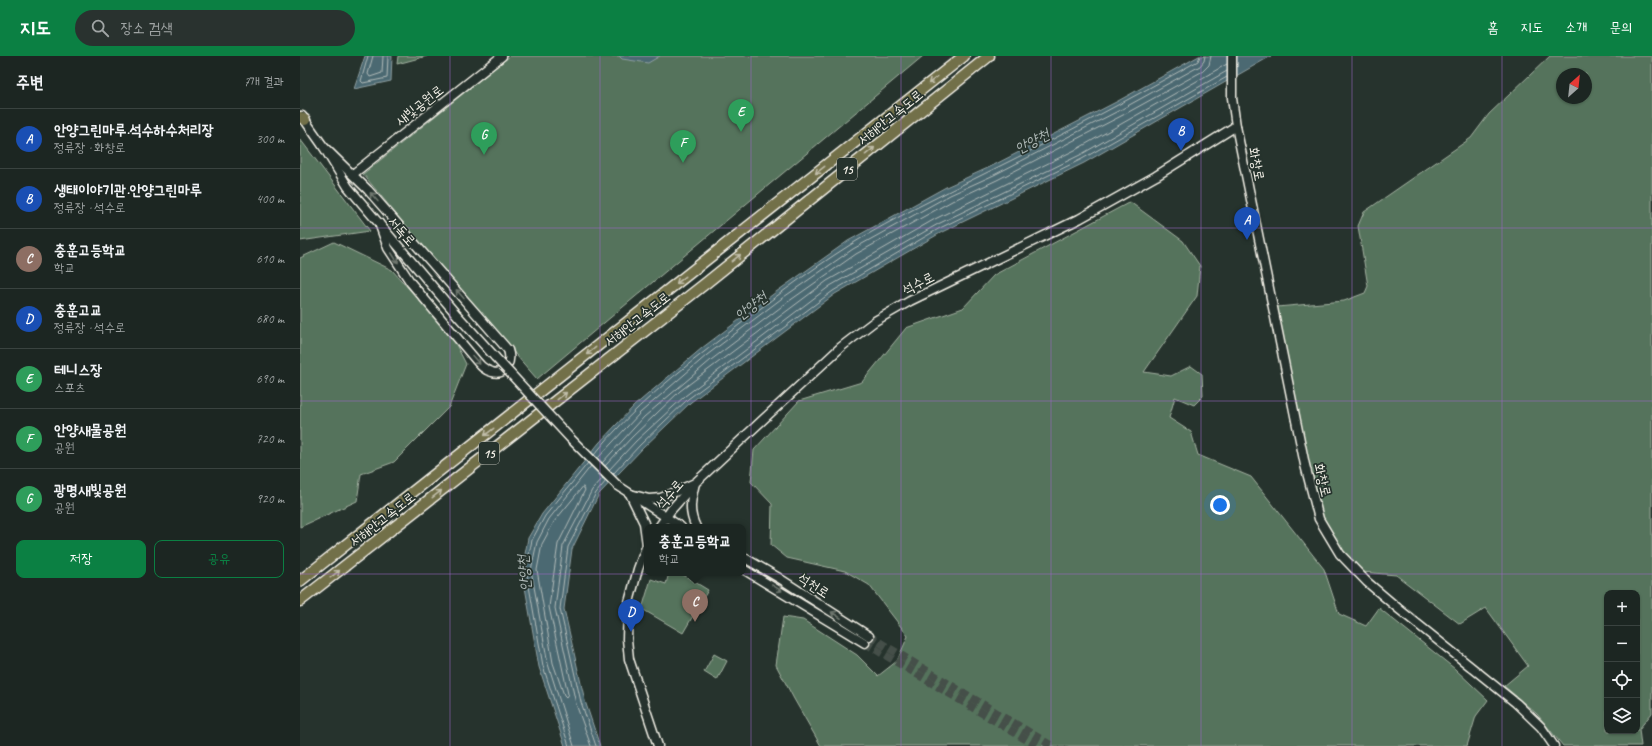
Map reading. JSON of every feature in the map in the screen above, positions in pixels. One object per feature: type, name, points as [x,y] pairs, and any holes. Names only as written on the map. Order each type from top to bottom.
[{"type":"highway","name":"서해안고속도로","points":[[300,581],[964,56]]},
{"type":"highway","name":"서해안고속도로","points":[[302,600],[706,283],[989,56]]},
{"type":"street","name":"새빛공원로","points":[[353,174],[502,56]]},
{"type":"street","name":"화창로","points":[[1232,56],[1232,98],[1236,126],[1305,465],[1319,519],[1340,554],[1367,582],[1516,703],[1541,727],[1554,746]]},
{"type":"street","name":"서독로","points":[[302,117],[323,146],[348,187],[457,315],[570,438],[617,485],[630,494]]},
{"type":"street","name":"석수로","points":[[661,524],[695,484],[841,347],[875,321],[910,301],[1079,219],[1156,176],[1236,126]]},
{"type":"street","points":[[323,146],[353,174],[508,350],[510,355],[509,362],[505,369],[497,373],[491,372],[483,368],[475,359],[411,283],[388,248],[379,223]]},
{"type":"street","points":[[630,494],[649,499],[661,498],[695,484]]},
{"type":"street","points":[[695,484],[690,502],[690,510],[695,524]]},
{"type":"street","points":[[630,494],[677,524]]},
{"type":"street","points":[[630,494],[644,524]]},
{"type":"street","points":[[644,555],[628,606],[627,639],[629,659],[658,746]]},
{"type":"street","name":"석천로","points":[[746,559],[779,578],[867,640],[746,571]]},
{"type":"green space","points":[[398,56],[427,56],[397,64]]},
{"type":"green space","points":[[510,56],[923,56],[537,379],[442,270],[363,174]]},
{"type":"green space","points":[[1550,56],[1652,56],[1652,713],[1640,728],[1640,590],[1604,590],[1604,734],[1640,734],[1641,746],[1563,746],[1537,714],[1504,686],[1528,666],[1486,608],[1460,624],[1396,575],[1362,572],[1334,541],[1321,517],[1308,475],[1277,307],[1344,301],[1365,293],[1368,286],[1358,226],[1364,212],[1471,138],[1489,114]]},
{"type":"green space","points":[[300,139],[370,231],[300,241]]},
{"type":"green space","points":[[1130,202],[1183,241],[1200,266],[1197,296],[1144,372],[1171,376],[1191,366],[1202,374],[1203,396],[1194,405],[1175,397],[1169,418],[1191,432],[1198,455],[1251,477],[1324,569],[1339,614],[1366,626],[1379,608],[1455,669],[1488,700],[1476,716],[1467,746],[821,746],[776,665],[783,617],[803,620],[857,655],[878,676],[897,661],[908,636],[869,585],[845,571],[787,558],[771,545],[772,504],[751,482],[754,450],[799,401],[862,382],[906,328],[963,308],[994,275]]},
{"type":"green space","points":[[334,242],[392,270],[452,337],[466,364],[449,407],[394,462],[361,474],[357,501],[300,527],[300,258]]},
{"type":"green space","points":[[668,576],[685,576],[708,590],[683,633],[642,609],[651,579],[666,584]]},
{"type":"green space","points":[[714,654],[727,661],[717,680],[704,672]]},
{"type":"water","points":[[365,56],[392,56],[391,81],[354,89]]},
{"type":"water","points":[[619,56],[660,56],[648,63],[622,59]]},
{"type":"water","name":"안양천","points":[[1199,56],[1271,56],[1084,163],[942,232],[835,294],[691,402],[643,448],[599,494],[572,549],[564,609],[585,701],[600,746],[565,746],[539,667],[522,570],[528,538],[542,514],[599,443],[634,406],[702,348],[776,292],[848,241],[946,187],[990,167],[1118,101]]},
{"type":"tunnel","points":[[869,636],[1052,746]]},
{"type":"tunnel","points":[[865,643],[1037,746]]},
{"type":"place","name":"테니스장","points":[[741,132]]},
{"type":"place","name":"생태이야기관.안양그린마루","points":[[1181,151]]},
{"type":"place","name":"광명새빛공원","points":[[484,155]]},
{"type":"place","name":"안양새물공원","points":[[683,163]]},
{"type":"place","name":"안양그린마루.석수하수처리장","points":[[1247,240]]},
{"type":"place","name":"충훈고등학교","points":[[695,622]]},
{"type":"place","name":"충훈고교","points":[[631,632]]}]
